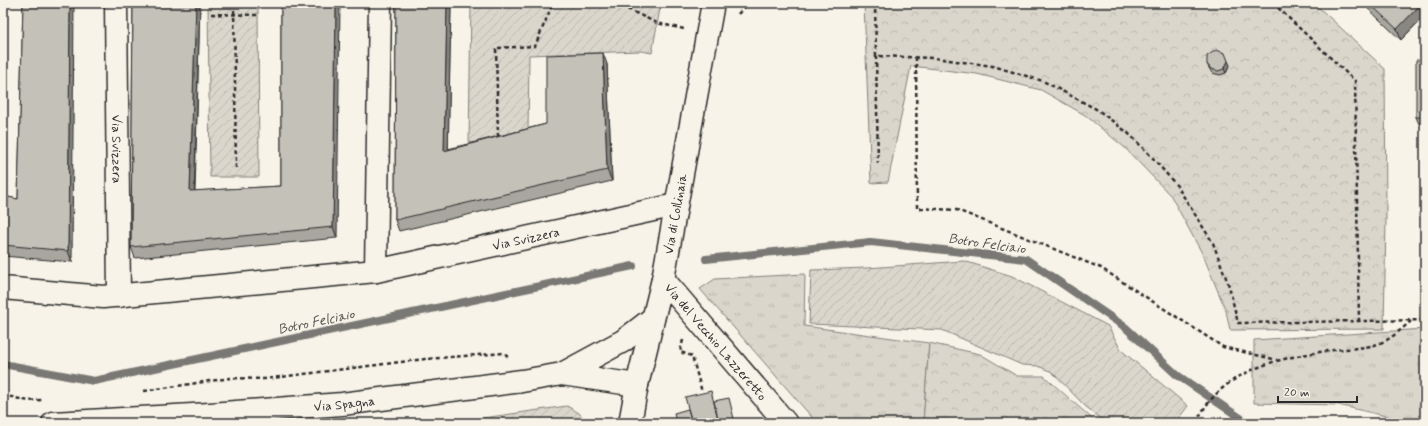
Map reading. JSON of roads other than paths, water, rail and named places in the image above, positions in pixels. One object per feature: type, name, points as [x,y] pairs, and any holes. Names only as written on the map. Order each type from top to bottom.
[{"type":"street","name":"Via Svizzera","points":[[116,3],[119,296]]},
{"type":"street","points":[[376,271],[380,3]]},
{"type":"street","name":"Via di Collinaia","points":[[630,423],[637,385],[662,279],[713,3]]},
{"type":"street","name":"Via Svizzera","points":[[3,288],[103,298],[376,271],[676,205]]},
{"type":"street","name":"Via del Vecchio Lazzeretto","points":[[662,279],[786,423]]},
{"type":"street","name":"Via Spagna","points":[[562,374],[623,341],[653,318]]},
{"type":"street","name":"Via Spagna","points":[[53,423],[210,414],[342,404],[522,381],[562,374],[637,385]]},
{"type":"waterway","name":"Botro Felciaio","points":[[706,259],[871,242],[1026,259],[1125,327],[1177,375],[1245,421],[1261,423]]},
{"type":"waterway","name":"Botro Felciaio","points":[[3,364],[94,381],[633,266]]}]
